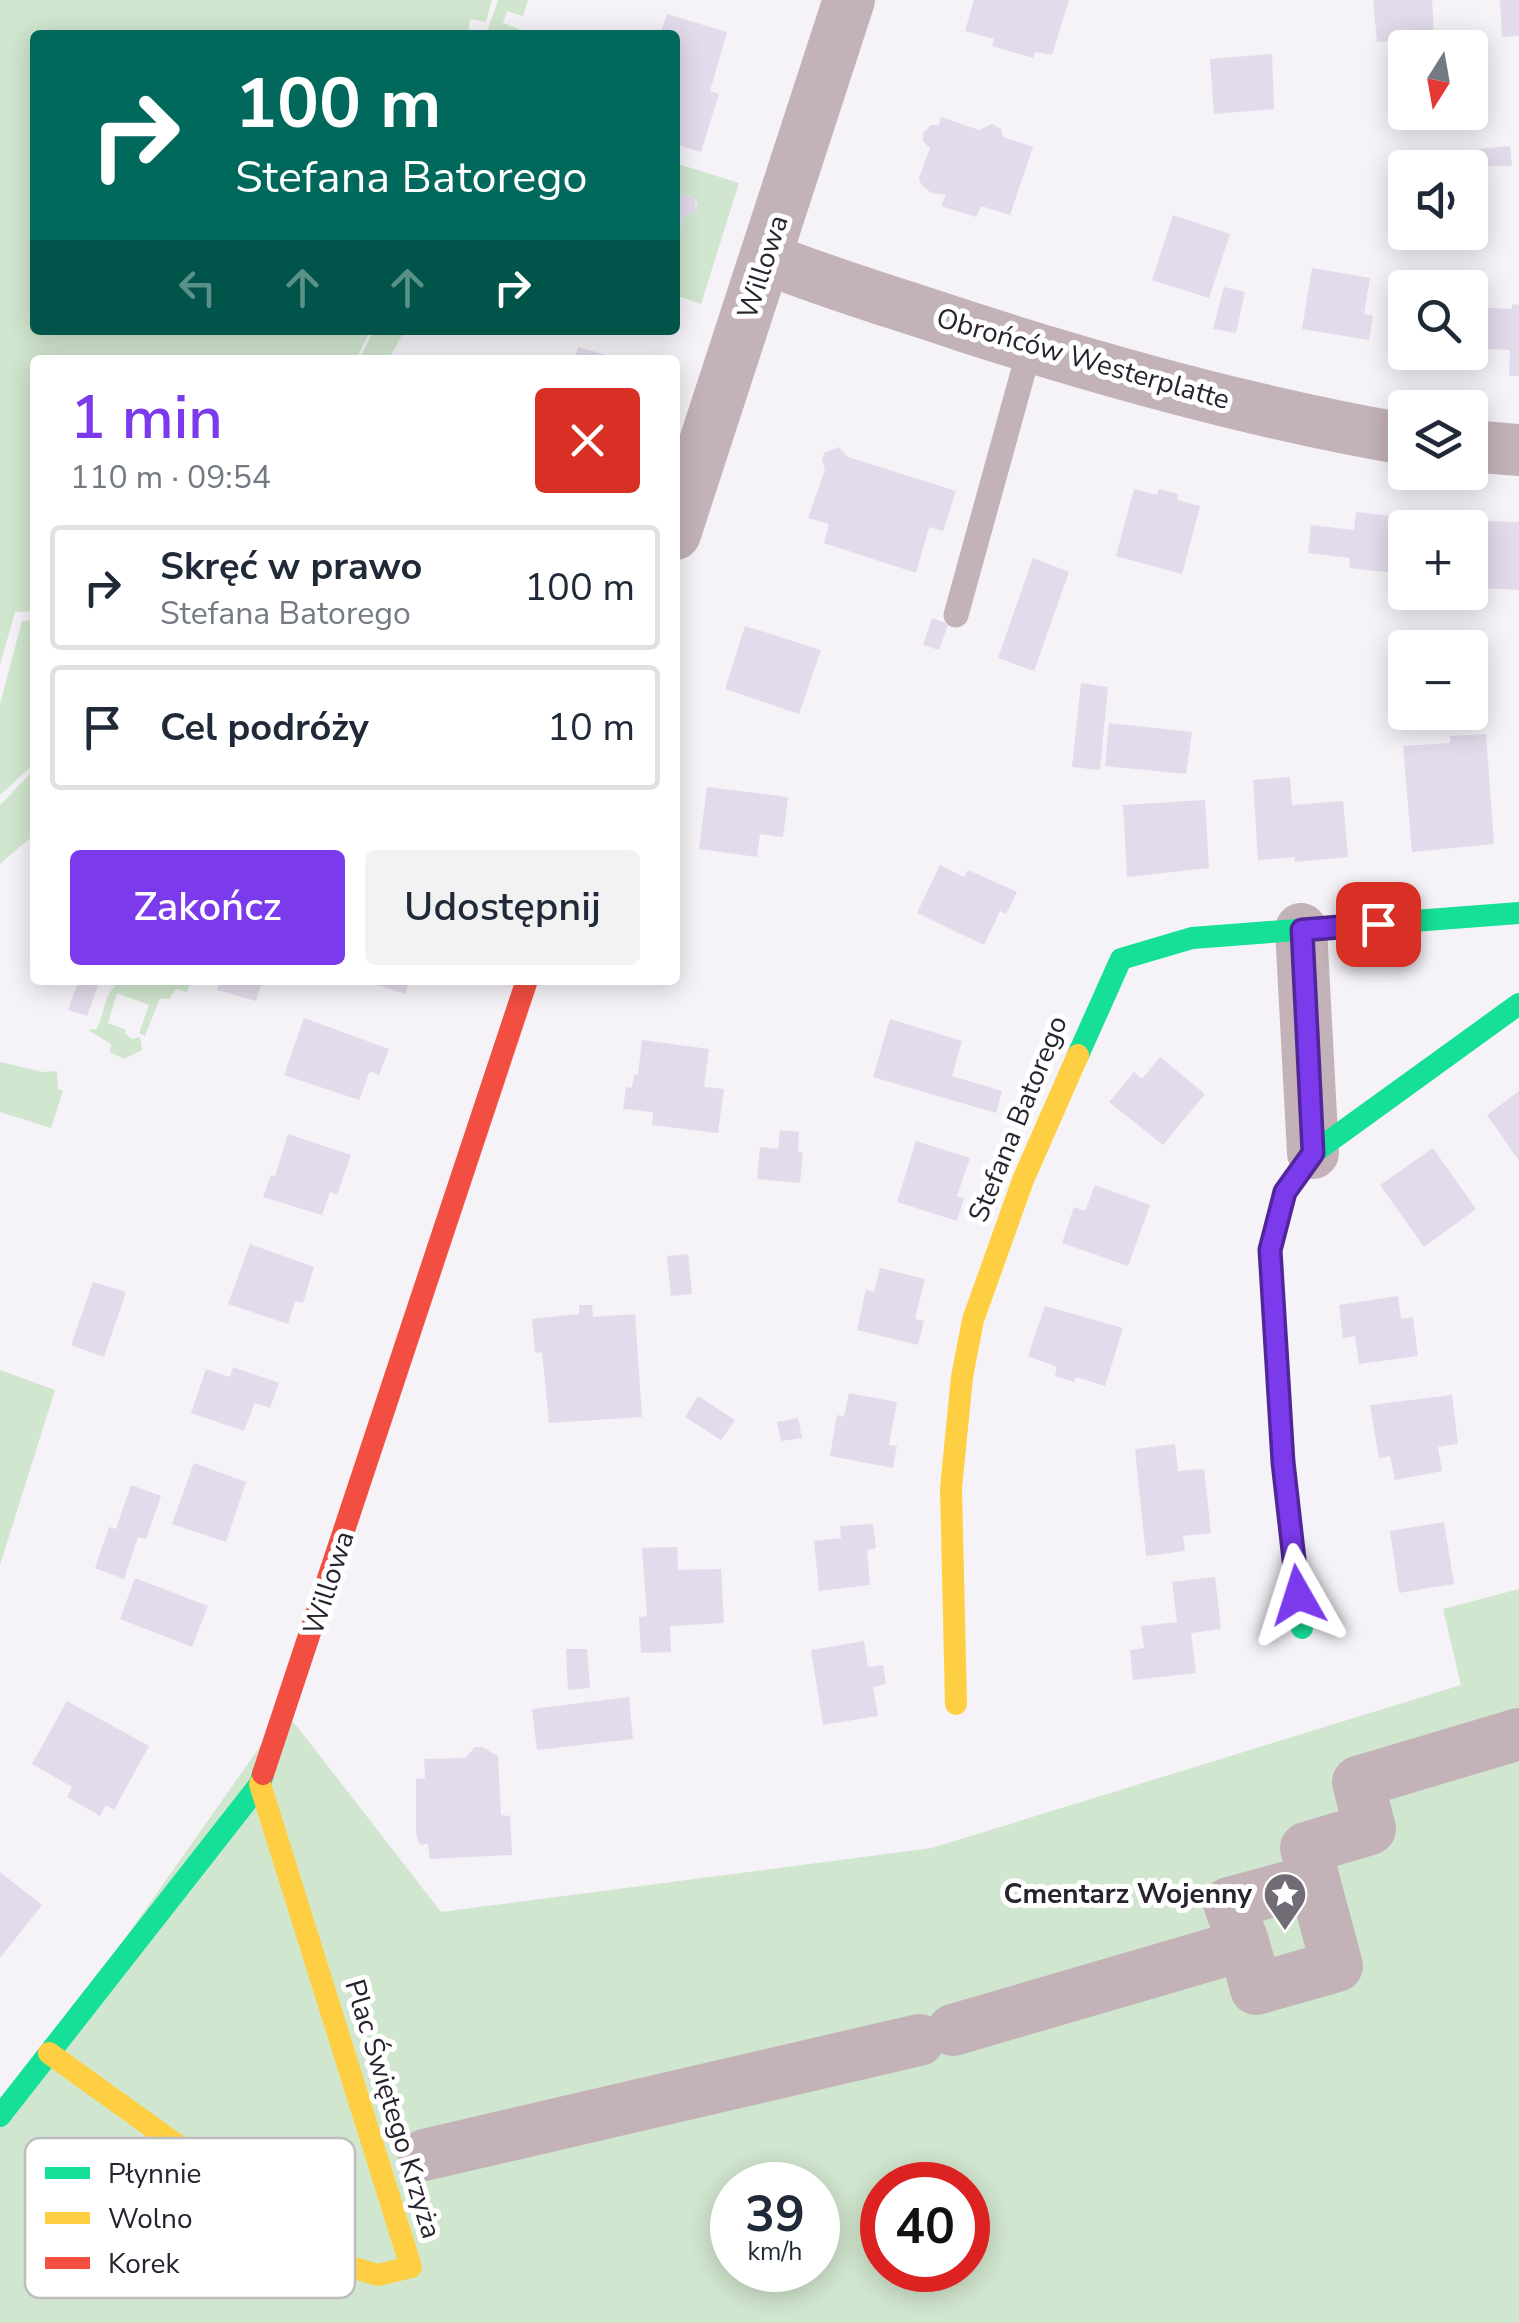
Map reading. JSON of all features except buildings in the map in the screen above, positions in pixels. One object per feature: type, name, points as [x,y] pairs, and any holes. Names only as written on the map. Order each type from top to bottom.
[{"type":"street","name":"Willowa","points":[[680,519],[849,0]]},
{"type":"street","name":"Obrońców Westerplatte","points":[[766,258],[1030,347],[1230,404],[1315,424],[1388,435]]},
{"type":"street","points":[[1488,447],[1519,450]]},
{"type":"street","name":"Stefana Batorego","points":[[956,1704],[951,1488],[962,1376],[973,1320],[1024,1180],[1121,959],[1192,938],[1519,913]]},
{"type":"street","points":[[1302,930],[1313,1153]]},
{"type":"street","name":"Willowa","points":[[0,2116],[260,1784],[525,985]]},
{"type":"street","points":[[1302,1628],[1283,1462],[1270,1250],[1285,1192],[1313,1153],[1519,1004]]},
{"type":"street","points":[[1314,1880],[1228,1903],[1256,1990],[1338,1966],[1306,1848],[1370,1829],[1358,1782],[1519,1734]]},
{"type":"street","name":"Plac Świętego Krzyża","points":[[260,1784],[411,2267],[378,2275],[355,2268]]},
{"type":"street","points":[[424,2155],[936,2035],[1244,1945]]},
{"type":"street","name":"Plac Świętego Krzyża","points":[[50,2053],[168,2138]]},
{"type":"lane","points":[[956,616],[1030,347]]},
{"type":"green space","points":[[0,0],[492,0],[486,22],[470,19],[469,30],[30,30],[30,335],[368,335],[358,355],[30,355],[30,611],[15,612],[0,665]]},
{"type":"green space","points":[[498,0],[528,0],[523,16],[507,11],[503,23],[519,30],[488,30]]},
{"type":"green space","points":[[680,165],[739,183],[701,304],[680,297],[680,229],[684,217],[696,211],[697,203],[690,195],[680,196]]},
{"type":"green space","points":[[372,335],[402,335],[391,355],[362,355]]},
{"type":"green space","points":[[30,620],[30,768],[0,795],[0,704],[22,621]]},
{"type":"green space","points":[[30,774],[30,838],[0,864],[0,805]]},
{"type":"green space","points":[[116,985],[189,985],[187,992],[176,989],[169,999],[160,998],[145,1036],[139,1033],[149,1005],[117,993],[108,1023],[126,1030],[124,1033],[132,1039],[140,1037],[142,1050],[124,1059],[110,1052],[111,1044],[88,1030],[99,1024]]},
{"type":"green space","points":[[0,1062],[43,1072],[57,1071],[58,1089],[63,1091],[51,1128],[0,1112]]},
{"type":"green space","points":[[0,1370],[55,1390],[0,1565]]},
{"type":"green space","points":[[1519,1589],[1519,2323],[0,2323],[0,2116],[285,1711],[441,1912],[932,1848],[1461,1685],[1443,1609]]},
{"type":"traffic: fast","points":[[1078,1055],[1121,959],[1192,938],[1519,913]]},
{"type":"traffic: fast","points":[[1302,1628],[1283,1463],[1271,1250],[1285,1192],[1313,1153],[1519,1004]]},
{"type":"traffic: fast","points":[[0,2116],[260,1784],[263,1774]]},
{"type":"traffic: slow","points":[[956,1704],[951,1488],[962,1377],[973,1320],[1023,1180],[1078,1055]]},
{"type":"traffic: slow","points":[[260,1784],[411,2267],[378,2275],[355,2268]]},
{"type":"traffic: slow","points":[[49,2053],[167,2138]]},
{"type":"traffic: jam","points":[[263,1774],[525,985]]},
{"type":"place","name":"Cmentarz Wojenny","points":[[1285,1932]]},
{"type":"route","points":[[1298,1595],[1283,1462],[1270,1250],[1285,1192],[1313,1153],[1302,930],[1378,924]]}]
